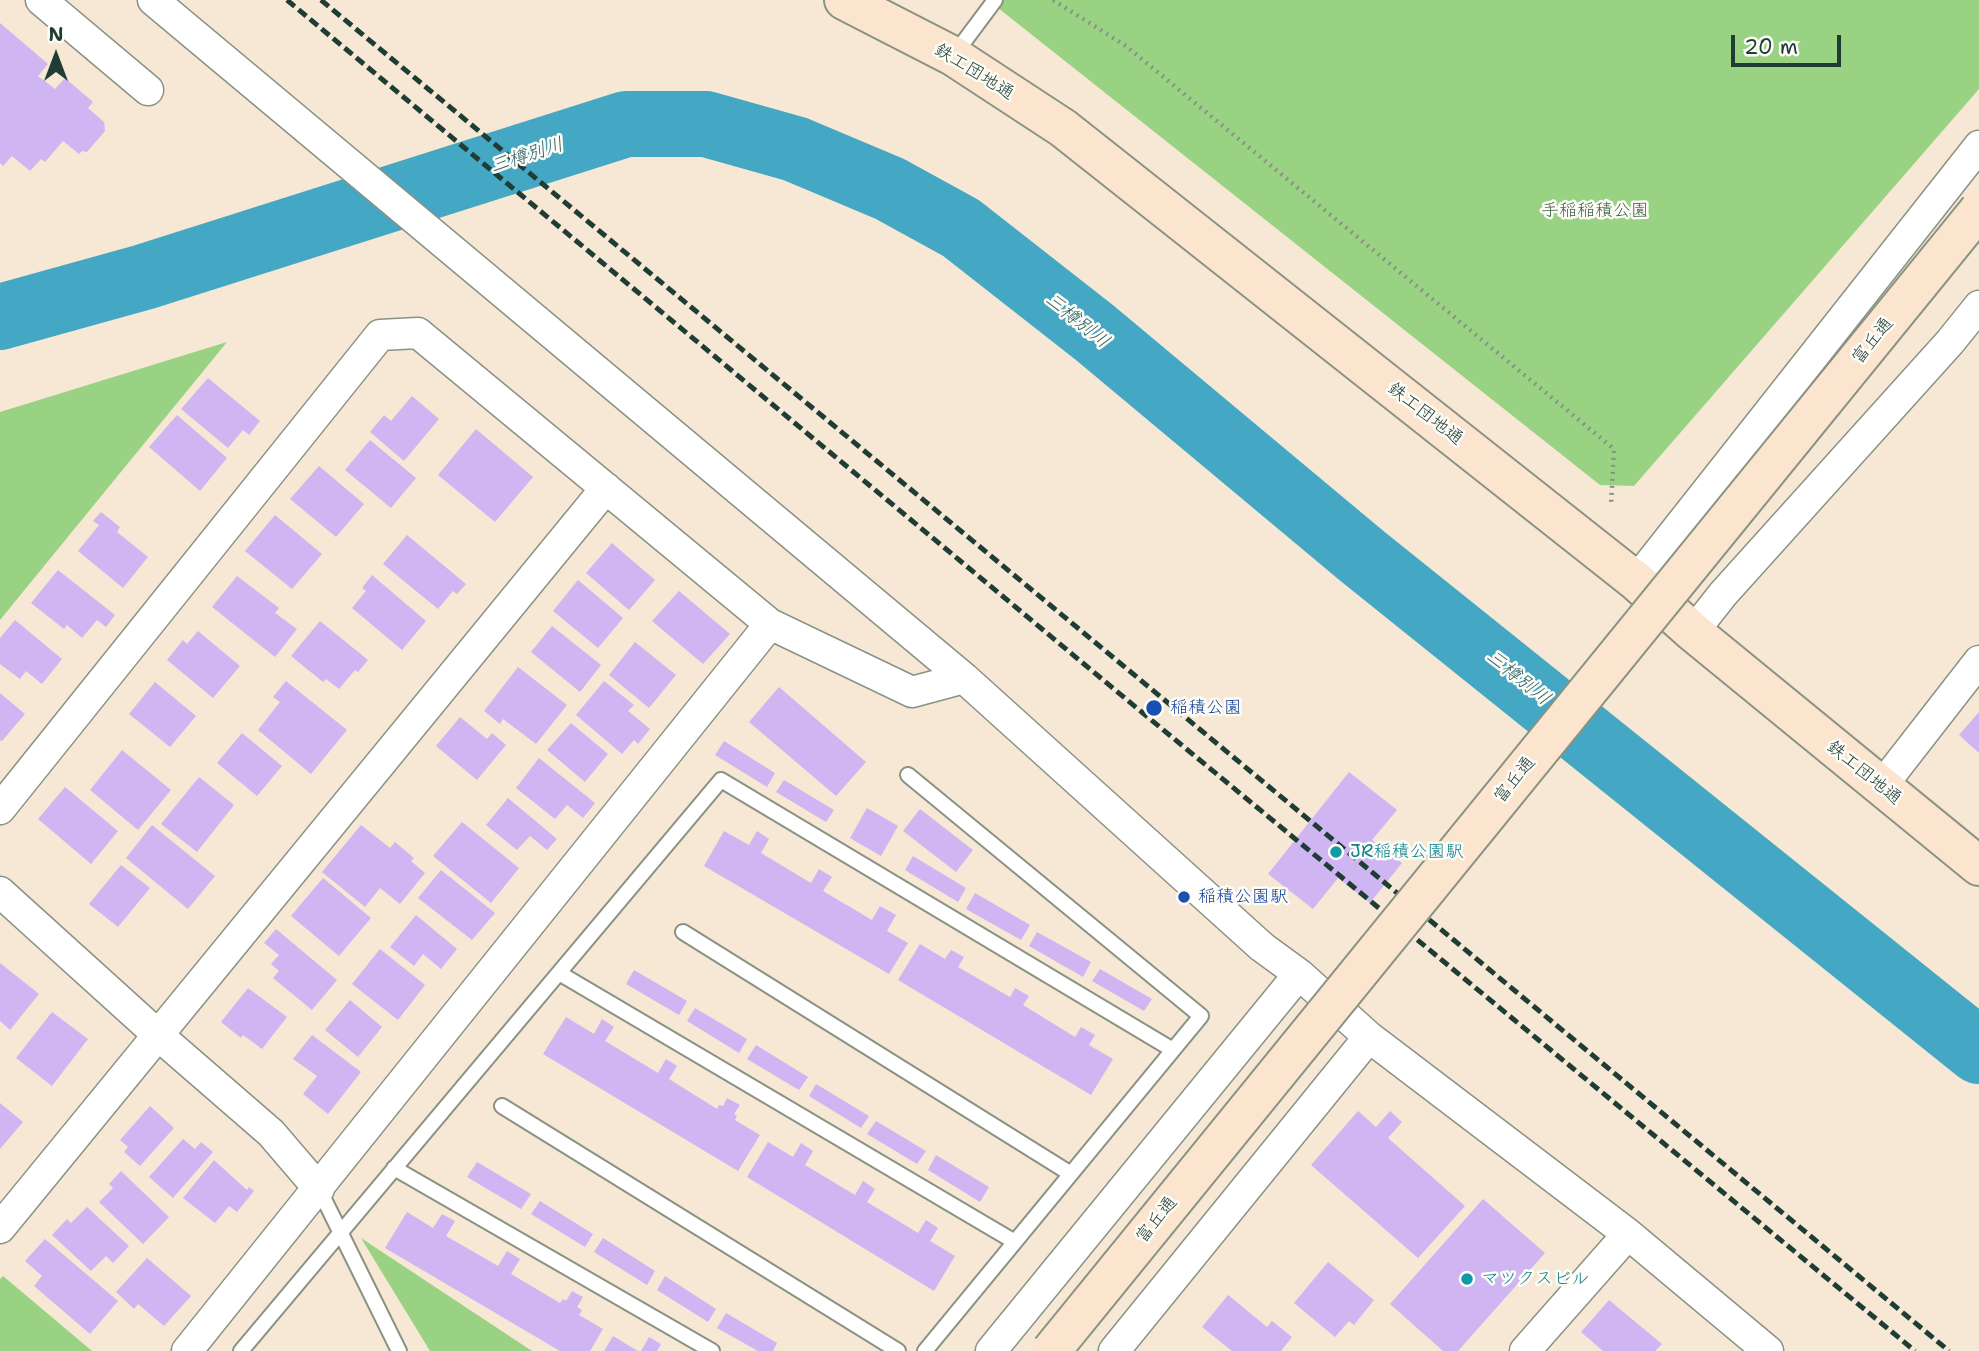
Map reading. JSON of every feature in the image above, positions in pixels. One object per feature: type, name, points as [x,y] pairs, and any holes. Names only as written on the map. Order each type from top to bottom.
[{"type":"street","points":[[41,0],[148,90]]},
{"type":"street","points":[[153,0],[964,678],[1262,947],[1299,974],[1369,1037],[1628,1234],[1768,1351]]},
{"type":"street","name":"鉄工団地通","points":[[844,0],[953,56],[1063,128],[1636,581],[1693,632],[1979,866]]},
{"type":"street","points":[[1636,581],[1979,146]]},
{"type":"street","name":"富丘通","points":[[1051,1351],[1979,210]]},
{"type":"street","points":[[1693,632],[1723,594],[1950,342],[1979,306]]},
{"type":"street","points":[[0,809],[380,335],[418,333],[770,624],[912,692],[964,678]]},
{"type":"street","points":[[0,1228],[606,488]]},
{"type":"street","points":[[187,1351],[770,624]]},
{"type":"street","points":[[1881,787],[1979,661]]},
{"type":"street","points":[[0,892],[271,1133],[319,1188]]},
{"type":"street","points":[[991,1351],[1299,974]]},
{"type":"street","points":[[1114,1351],[1369,1037]]},
{"type":"street","points":[[1525,1351],[1628,1234]]},
{"type":"lane","points":[[953,56],[995,0]]},
{"type":"lane","points":[[908,775],[1201,1016],[925,1351]]},
{"type":"lane","points":[[241,1351],[721,780],[1173,1050]]},
{"type":"lane","points":[[683,932],[1071,1174]]},
{"type":"lane","points":[[559,973],[1015,1242]]},
{"type":"lane","points":[[502,1106],[898,1351]]},
{"type":"lane","points":[[394,1168],[712,1351]]},
{"type":"lane","points":[[319,1188],[399,1351]]},
{"type":"path","points":[[1053,0],[1126,46],[1614,449],[1611,505]]},
{"type":"green space","name":"手稲稲積公園","points":[[988,0],[1979,0],[1979,89],[1634,486],[1600,485]]},
{"type":"green space","points":[[227,342],[0,620],[0,412]]},
{"type":"green space","points":[[361,1238],[532,1351],[430,1351]]},
{"type":"green space","points":[[3,1276],[92,1351],[0,1351],[0,1279]]},
{"type":"building","points":[[0,23],[48,64],[38,76],[55,89],[65,78],[93,102],[88,108],[104,122],[105,131],[87,152],[82,151],[79,154],[63,141],[45,162],[41,159],[30,171],[12,156],[3,166],[0,163]]},
{"type":"building","points":[[208,378],[260,421],[249,435],[243,430],[228,448],[181,409]]},
{"type":"building","points":[[412,396],[439,419],[404,461],[370,432],[384,415],[391,421]]},
{"type":"building","points":[[177,415],[227,458],[200,491],[149,447]]},
{"type":"building","points":[[476,429],[533,477],[495,522],[438,475]]},
{"type":"building","points":[[370,440],[416,478],[391,508],[345,470]]},
{"type":"building","points":[[319,466],[364,504],[336,537],[290,499]]},
{"type":"building","points":[[101,512],[120,527],[117,532],[148,557],[123,588],[78,551],[99,525],[93,521]]},
{"type":"building","points":[[275,515],[322,554],[292,589],[245,551]]},
{"type":"building","points":[[407,535],[466,584],[457,594],[453,591],[438,609],[383,564]]},
{"type":"building","points":[[612,543],[655,580],[629,610],[586,573]]},
{"type":"building","points":[[58,570],[115,615],[106,627],[97,620],[82,638],[67,625],[64,629],[31,603]]},
{"type":"building","points":[[372,575],[426,621],[402,650],[352,608],[366,591],[362,588]]},
{"type":"building","points":[[237,576],[279,608],[275,613],[297,629],[275,657],[212,607]]},
{"type":"building","points":[[578,580],[623,618],[598,648],[553,611]]},
{"type":"building","points":[[679,591],[730,634],[703,664],[652,621]]},
{"type":"building","points":[[15,620],[62,659],[42,684],[26,671],[20,679],[0,664],[0,638]]},
{"type":"building","points":[[320,621],[368,660],[358,672],[355,670],[339,689],[326,679],[323,682],[291,656]]},
{"type":"building","points":[[552,626],[601,665],[580,692],[531,652]]},
{"type":"building","points":[[198,631],[240,666],[213,698],[167,660],[183,640],[187,644]]},
{"type":"building","points":[[635,642],[676,675],[649,708],[609,675]]},
{"type":"building","points":[[518,667],[567,705],[536,744],[503,719],[500,724],[484,711]]},
{"type":"building","points":[[286,681],[347,730],[311,774],[258,730],[280,702],[273,697]]},
{"type":"building","points":[[604,681],[634,705],[628,711],[650,729],[638,744],[634,740],[622,754],[576,715]]},
{"type":"building","points":[[155,682],[196,716],[170,747],[129,714]]},
{"type":"building","points":[[779,687],[866,762],[836,796],[749,722]]},
{"type":"building","points":[[0,693],[25,714],[2,741],[0,740]]},
{"type":"building","points":[[1979,712],[1979,753],[1959,735]]},
{"type":"building","points":[[460,717],[487,739],[492,733],[506,745],[477,780],[436,746]]},
{"type":"building","points":[[571,723],[608,754],[585,782],[547,750]]},
{"type":"building","points":[[242,733],[282,766],[257,796],[217,763]]},
{"type":"building","points":[[724,741],[775,773],[767,787],[715,755]]},
{"type":"building","points":[[122,750],[171,790],[138,830],[90,790]]},
{"type":"building","points":[[539,758],[595,803],[583,818],[567,805],[555,819],[516,788]]},
{"type":"building","name":"JR稲積公園駅","points":[[1349,772],[1397,810],[1372,840],[1402,863],[1370,903],[1338,878],[1313,909],[1268,874]]},
{"type":"building","points":[[199,777],[234,805],[197,852],[161,824]]},
{"type":"building","points":[[784,780],[834,810],[826,822],[776,792]]},
{"type":"building","points":[[65,787],[118,831],[91,864],[38,819]]},
{"type":"building","points":[[508,798],[557,839],[547,850],[530,836],[517,850],[486,825]]},
{"type":"building","points":[[867,808],[898,826],[881,856],[850,838]]},
{"type":"building","points":[[920,809],[973,850],[956,872],[903,831]]},
{"type":"building","points":[[462,822],[519,868],[491,903],[433,856]]},
{"type":"building","points":[[152,825],[215,876],[188,909],[126,858]]},
{"type":"building","points":[[361,825],[390,848],[395,842],[414,858],[411,861],[425,873],[400,904],[380,888],[365,907],[322,872]]},
{"type":"building","points":[[724,831],[749,845],[757,831],[769,839],[761,853],[811,883],[819,869],[832,877],[823,891],[872,920],[880,906],[896,915],[887,931],[908,943],[889,974],[704,866]]},
{"type":"building","points":[[913,856],[966,888],[958,902],[905,870]]},
{"type":"building","points":[[121,865],[150,888],[118,927],[89,904]]},
{"type":"building","points":[[441,870],[495,913],[472,940],[418,898]]},
{"type":"building","points":[[323,878],[371,918],[339,956],[291,916]]},
{"type":"building","points":[[975,893],[1030,925],[1021,940],[966,909]]},
{"type":"building","points":[[416,915],[457,949],[441,969],[423,954],[414,966],[390,947]]},
{"type":"building","points":[[276,929],[337,980],[312,1010],[273,978],[279,971],[271,964],[279,955],[264,943]]},
{"type":"building","points":[[1037,932],[1091,962],[1083,977],[1029,946]]},
{"type":"building","points":[[920,944],[945,959],[951,950],[964,957],[958,967],[1010,997],[1015,988],[1029,996],[1023,1005],[1075,1037],[1081,1027],[1095,1035],[1089,1045],[1113,1059],[1091,1095],[898,980]]},
{"type":"building","points":[[380,949],[425,985],[398,1020],[352,984]]},
{"type":"building","points":[[0,963],[39,994],[10,1030],[0,1021]]},
{"type":"building","points":[[1100,969],[1152,999],[1144,1011],[1092,981]]},
{"type":"building","points":[[634,970],[687,1001],[679,1015],[626,984]]},
{"type":"building","points":[[248,988],[287,1017],[262,1049],[243,1035],[241,1038],[221,1022]]},
{"type":"building","points":[[350,1000],[382,1027],[358,1057],[325,1030]]},
{"type":"building","points":[[695,1008],[747,1039],[739,1053],[687,1021]]},
{"type":"building","points":[[52,1012],[88,1039],[52,1086],[16,1058]]},
{"type":"building","points":[[566,1017],[594,1034],[602,1019],[614,1027],[605,1041],[658,1073],[666,1059],[677,1066],[669,1079],[717,1109],[719,1105],[723,1106],[727,1098],[740,1105],[734,1114],[737,1116],[735,1120],[760,1135],[738,1171],[543,1054]]},
{"type":"building","points":[[312,1035],[361,1072],[328,1114],[303,1094],[317,1076],[293,1059]]},
{"type":"building","points":[[756,1045],[808,1077],[799,1090],[747,1059]]},
{"type":"building","points":[[816,1084],[869,1116],[861,1128],[809,1096]]},
{"type":"building","points":[[0,1103],[23,1122],[0,1149]]},
{"type":"building","points":[[150,1106],[174,1128],[140,1166],[124,1152],[128,1147],[120,1140]]},
{"type":"building","points":[[1358,1111],[1376,1127],[1390,1111],[1402,1122],[1388,1138],[1465,1206],[1418,1258],[1311,1165]]},
{"type":"building","points":[[876,1121],[926,1151],[917,1164],[867,1134]]},
{"type":"building","points":[[183,1139],[195,1149],[201,1142],[213,1152],[173,1198],[149,1177]]},
{"type":"building","points":[[768,1142],[793,1157],[801,1143],[813,1151],[805,1165],[855,1195],[863,1181],[875,1189],[867,1202],[918,1233],[926,1220],[938,1228],[930,1241],[955,1256],[934,1291],[747,1177]]},
{"type":"building","points":[[936,1155],[989,1187],[980,1202],[928,1170]]},
{"type":"building","points":[[214,1160],[247,1190],[249,1187],[254,1191],[237,1212],[229,1206],[215,1223],[183,1198]]},
{"type":"building","points":[[477,1162],[531,1194],[521,1209],[467,1177]]},
{"type":"building","points":[[121,1171],[169,1217],[143,1244],[99,1202],[113,1188],[109,1184]]},
{"type":"building","name":"マツクスビル","points":[[1483,1199],[1545,1253],[1458,1351],[1443,1351],[1390,1304]]},
{"type":"building","points":[[540,1201],[593,1234],[585,1247],[531,1214]]},
{"type":"building","points":[[87,1207],[129,1246],[113,1263],[106,1256],[91,1271],[52,1235],[67,1219],[71,1223]]},
{"type":"building","points":[[407,1212],[433,1228],[442,1214],[455,1221],[446,1236],[498,1266],[507,1251],[520,1259],[511,1274],[560,1303],[563,1299],[566,1301],[572,1291],[583,1297],[577,1307],[582,1310],[579,1315],[603,1329],[590,1351],[560,1351],[385,1248]]},
{"type":"building","points":[[603,1238],[655,1271],[647,1285],[594,1252]]},
{"type":"building","points":[[45,1239],[118,1301],[90,1334],[34,1286],[42,1276],[25,1261]]},
{"type":"building","points":[[147,1258],[191,1296],[164,1326],[138,1304],[134,1309],[116,1292]]},
{"type":"building","points":[[1328,1262],[1374,1300],[1354,1325],[1349,1321],[1335,1337],[1294,1303]]},
{"type":"building","points":[[665,1276],[716,1309],[708,1322],[657,1290]]},
{"type":"building","points":[[1228,1295],[1267,1327],[1272,1321],[1292,1337],[1281,1351],[1232,1351],[1202,1327]]},
{"type":"building","points":[[1609,1300],[1662,1344],[1655,1351],[1603,1351],[1581,1332]]},
{"type":"building","points":[[726,1313],[777,1343],[773,1351],[758,1351],[717,1328]]},
{"type":"building","points":[[613,1336],[638,1351],[604,1351]]},
{"type":"building","points":[[649,1337],[661,1344],[657,1351],[641,1351]]},
{"type":"waterway","name":"三樽別川","points":[[0,317],[144,277],[626,124],[706,124],[795,149],[890,189],[961,228],[1095,333],[1362,556],[1979,1051]]},
{"type":"railway","points":[[287,0],[1138,709],[1915,1351]]},
{"type":"railway","points":[[321,0],[1949,1351]]},
{"type":"place","name":"稲積公園","points":[[1154,708]]},
{"type":"place","name":"JR稲積公園駅","points":[[1336,852]]},
{"type":"place","name":"稲積公園駅","points":[[1184,897]]},
{"type":"place","name":"マツクスビル","points":[[1467,1279]]}]
